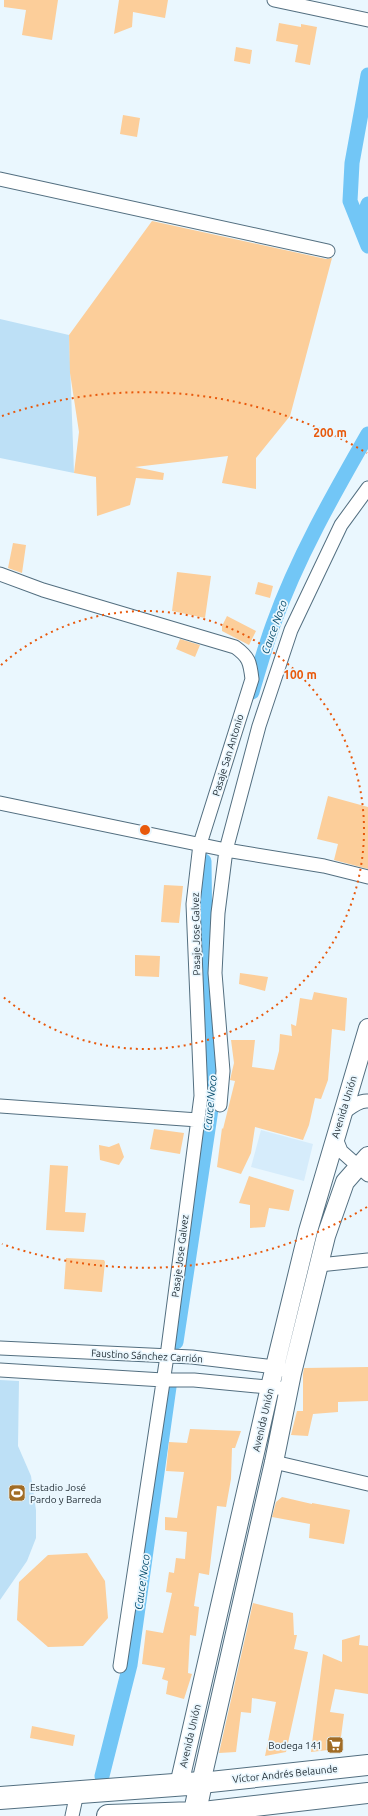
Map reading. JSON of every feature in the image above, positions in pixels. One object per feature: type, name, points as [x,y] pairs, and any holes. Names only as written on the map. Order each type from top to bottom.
[{"type":"highway","points":[[0,1798],[202,1783]]},
{"type":"highway","name":"Avenida Unión","points":[[194,1814],[202,1783]]},
{"type":"highway","name":"Avenida Unión","points":[[171,1814],[179,1785]]},
{"type":"highway","points":[[108,1816],[194,1814]]},
{"type":"main road","name":"Avenida Unión","points":[[179,1785],[270,1387],[308,1231],[368,1028]]},
{"type":"main road","name":"Avenida Unión","points":[[202,1783],[274,1462],[290,1381],[326,1236],[345,1182],[365,1166]]},
{"type":"main road","name":"Víctor Andrés Belaunde","points":[[202,1783],[368,1765]]},
{"type":"main road","points":[[194,1814],[368,1793]]},
{"type":"street","points":[[274,0],[368,20]]},
{"type":"street","points":[[0,179],[328,251]]},
{"type":"street","points":[[220,1105],[223,1071],[215,973],[218,913],[226,850],[259,726],[291,630],[341,525],[368,488]]},
{"type":"street","name":"Pasaje San Antonio","points":[[0,574],[43,590],[235,647],[246,655],[250,666],[252,679],[200,844]]},
{"type":"street","points":[[0,803],[226,850],[324,866],[368,877]]},
{"type":"street","name":"Pasaje Jose Galvez","points":[[120,1666],[167,1356],[201,1096],[193,904],[200,844]]},
{"type":"street","points":[[342,1114],[364,1100],[368,1101]]},
{"type":"street","points":[[0,1106],[198,1120]]},
{"type":"street","points":[[335,1136],[341,1151],[365,1166]]},
{"type":"street","points":[[319,1265],[368,1260]]},
{"type":"street","name":"Faustino Sánchez Carrión","points":[[0,1348],[167,1356],[275,1367],[290,1381]]},
{"type":"street","points":[[0,1370],[163,1380],[194,1380],[270,1387],[290,1381]]},
{"type":"street","points":[[274,1462],[368,1484]]},
{"type":"street","points":[[72,1816],[77,1792]]},
{"type":"shaded area","points":[[0,319],[69,335],[74,473],[0,458]]},
{"type":"shaded area","points":[[261,1130],[313,1144],[304,1181],[251,1167]]},
{"type":"shaded area","name":"Estadio José Pardo y Barreda","points":[[0,1380],[19,1381],[18,1446],[31,1476],[36,1510],[36,1538],[27,1561],[0,1600]]},
{"type":"building","points":[[4,0],[58,0],[52,40],[22,35],[26,10],[4,7]]},
{"type":"building","points":[[119,0],[168,0],[165,18],[133,12],[132,27],[114,34]]},
{"type":"building","points":[[279,23],[301,27],[301,24],[317,27],[310,65],[295,62],[298,45],[276,41]]},
{"type":"building","points":[[236,47],[252,50],[250,64],[234,61]]},
{"type":"building","points":[[123,115],[140,118],[137,137],[120,134]]},
{"type":"building","points":[[152,221],[326,259],[332,258],[290,416],[256,458],[256,489],[222,483],[228,456],[135,467],[164,473],[163,480],[136,478],[130,505],[97,516],[96,477],[74,473],[79,432],[70,373],[69,335]]},
{"type":"building","points":[[13,543],[26,545],[22,573],[8,568]]},
{"type":"building","points":[[177,572],[211,576],[205,618],[172,611]]},
{"type":"building","points":[[258,582],[273,586],[270,598],[255,594]]},
{"type":"building","points":[[227,616],[256,631],[249,645],[222,631],[222,626]]},
{"type":"building","points":[[180,639],[200,645],[195,657],[176,649]]},
{"type":"building","points":[[328,796],[368,807],[368,869],[334,860],[338,844],[317,839]]},
{"type":"building","points":[[164,885],[183,886],[179,923],[161,922]]},
{"type":"building","points":[[135,955],[160,956],[159,977],[135,976]]},
{"type":"building","points":[[240,973],[268,977],[265,991],[239,984]]},
{"type":"building","points":[[314,992],[347,998],[345,1031],[332,1029],[328,1080],[321,1099],[315,1098],[309,1125],[303,1140],[255,1127],[251,1153],[241,1174],[217,1167],[222,1128],[223,1129],[235,1081],[230,1080],[234,1063],[231,1040],[255,1040],[252,1067],[274,1070],[279,1051],[280,1034],[292,1036],[291,1024],[296,1026],[300,998],[312,1000]]},
{"type":"building","points":[[154,1129],[184,1133],[180,1154],[150,1149]]},
{"type":"building","points":[[119,1143],[124,1157],[119,1165],[100,1160],[99,1145],[109,1147]]},
{"type":"building","points":[[50,1165],[68,1166],[65,1212],[86,1213],[84,1232],[46,1230]]},
{"type":"building","points":[[249,1176],[294,1190],[289,1211],[269,1208],[265,1227],[250,1228],[250,1205],[239,1203]]},
{"type":"building","points":[[66,1258],[104,1260],[102,1292],[64,1289]]},
{"type":"building","points":[[368,1367],[368,1401],[338,1402],[338,1412],[313,1414],[308,1436],[291,1435],[297,1411],[303,1411],[304,1368]]},
{"type":"building","points":[[190,1429],[241,1431],[235,1448],[232,1448],[231,1479],[226,1507],[217,1506],[209,1575],[199,1573],[194,1606],[199,1607],[196,1636],[190,1635],[188,1673],[192,1674],[184,1699],[166,1694],[168,1681],[162,1679],[165,1668],[142,1664],[146,1630],[163,1633],[172,1593],[166,1592],[169,1572],[174,1573],[176,1558],[185,1559],[187,1532],[165,1530],[165,1517],[177,1518],[184,1472],[166,1471],[169,1442],[187,1443]]},
{"type":"building","points":[[282,1497],[312,1504],[350,1510],[344,1544],[309,1538],[310,1524],[272,1517],[276,1502]]},
{"type":"building","points":[[87,1553],[105,1581],[108,1618],[83,1646],[48,1647],[17,1620],[19,1582],[48,1555]]},
{"type":"building","points":[[253,1603],[293,1613],[294,1635],[297,1635],[294,1649],[308,1652],[286,1752],[265,1756],[276,1702],[252,1698],[251,1713],[241,1712],[236,1752],[219,1753]]},
{"type":"building","points":[[360,1635],[359,1645],[368,1646],[368,1694],[335,1689],[330,1712],[344,1714],[339,1752],[328,1750],[311,1752],[323,1654],[342,1662],[342,1640]]},
{"type":"building","points":[[32,1726],[75,1735],[73,1746],[30,1738]]},
{"type":"waterway","name":"Cauce Noco","points":[[368,75],[352,163],[350,201],[368,246]]},
{"type":"waterway","points":[[360,226],[368,204]]},
{"type":"waterway","name":"Cauce Noco","points":[[252,692],[270,633],[293,575],[304,551],[368,434]]},
{"type":"waterway","name":"Cauce Noco","points":[[176,1342],[213,1096],[214,1069],[205,943],[204,861]]},
{"type":"waterway","name":"Cauce Noco","points":[[102,1776],[130,1665],[169,1387]]},
{"type":"place","name":"Estadio José Pardo y Barreda","points":[[17,1493]]},
{"type":"place","name":"Bodega 141","points":[[335,1745]]}]
